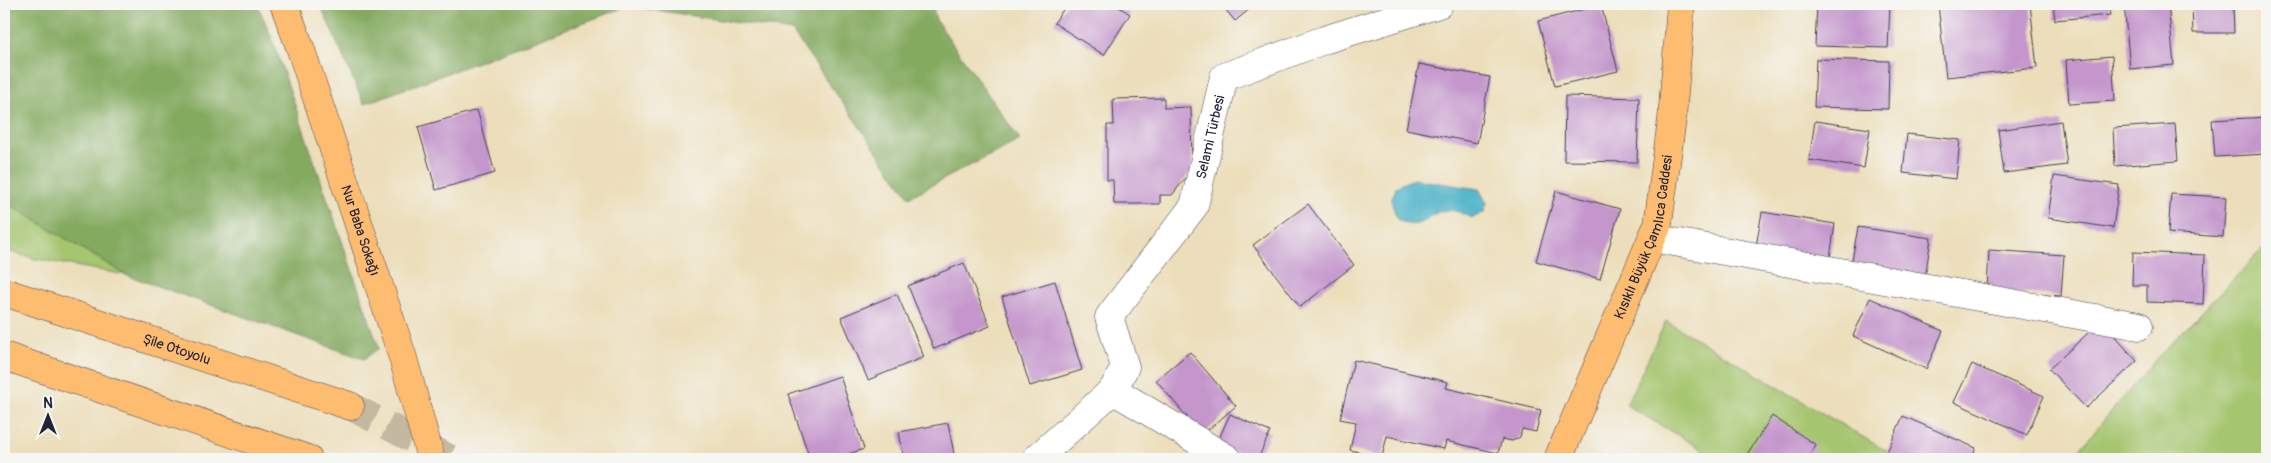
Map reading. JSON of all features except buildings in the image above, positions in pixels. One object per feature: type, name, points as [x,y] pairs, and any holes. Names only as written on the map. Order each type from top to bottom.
[{"type":"main road","name":"Nur Baba Sokağı","points":[[284,4],[302,50],[400,349],[431,459]]},
{"type":"main road","name":"Kısıklı Büyük Çamlıca Caddesi","points":[[1558,459],[1658,224],[1672,119],[1681,4]]},
{"type":"main road","name":"Şile Otoyolu","points":[[4,292],[350,406]]},
{"type":"main road","points":[[4,356],[308,459]]},
{"type":"street","name":"Selami Türbesi","points":[[1113,390],[1125,367],[1109,317],[1194,206],[1224,77],[1324,40],[1439,4]]},
{"type":"street","points":[[1652,238],[2139,326]]},
{"type":"street","points":[[1036,459],[1113,390],[1228,459]]},
{"type":"green space","points":[[4,4],[257,4],[270,33],[379,348],[364,359],[126,275],[4,201]]},
{"type":"green space","points":[[320,4],[932,4],[936,20],[1020,140],[909,197],[792,31],[628,6],[364,104]]},
{"type":"green space","points":[[4,201],[126,275],[36,259],[4,250]]},
{"type":"green space","points":[[2267,245],[2267,459],[2071,459],[2156,359]]},
{"type":"green space","points":[[1666,321],[1900,459],[1719,459],[1626,405]]},
{"type":"water","points":[[1413,179],[1479,189],[1487,203],[1484,212],[1473,218],[1447,210],[1433,215],[1418,224],[1405,223],[1397,219],[1391,200],[1397,186]]},
{"type":"tunnel","points":[[350,406],[451,459]]}]
